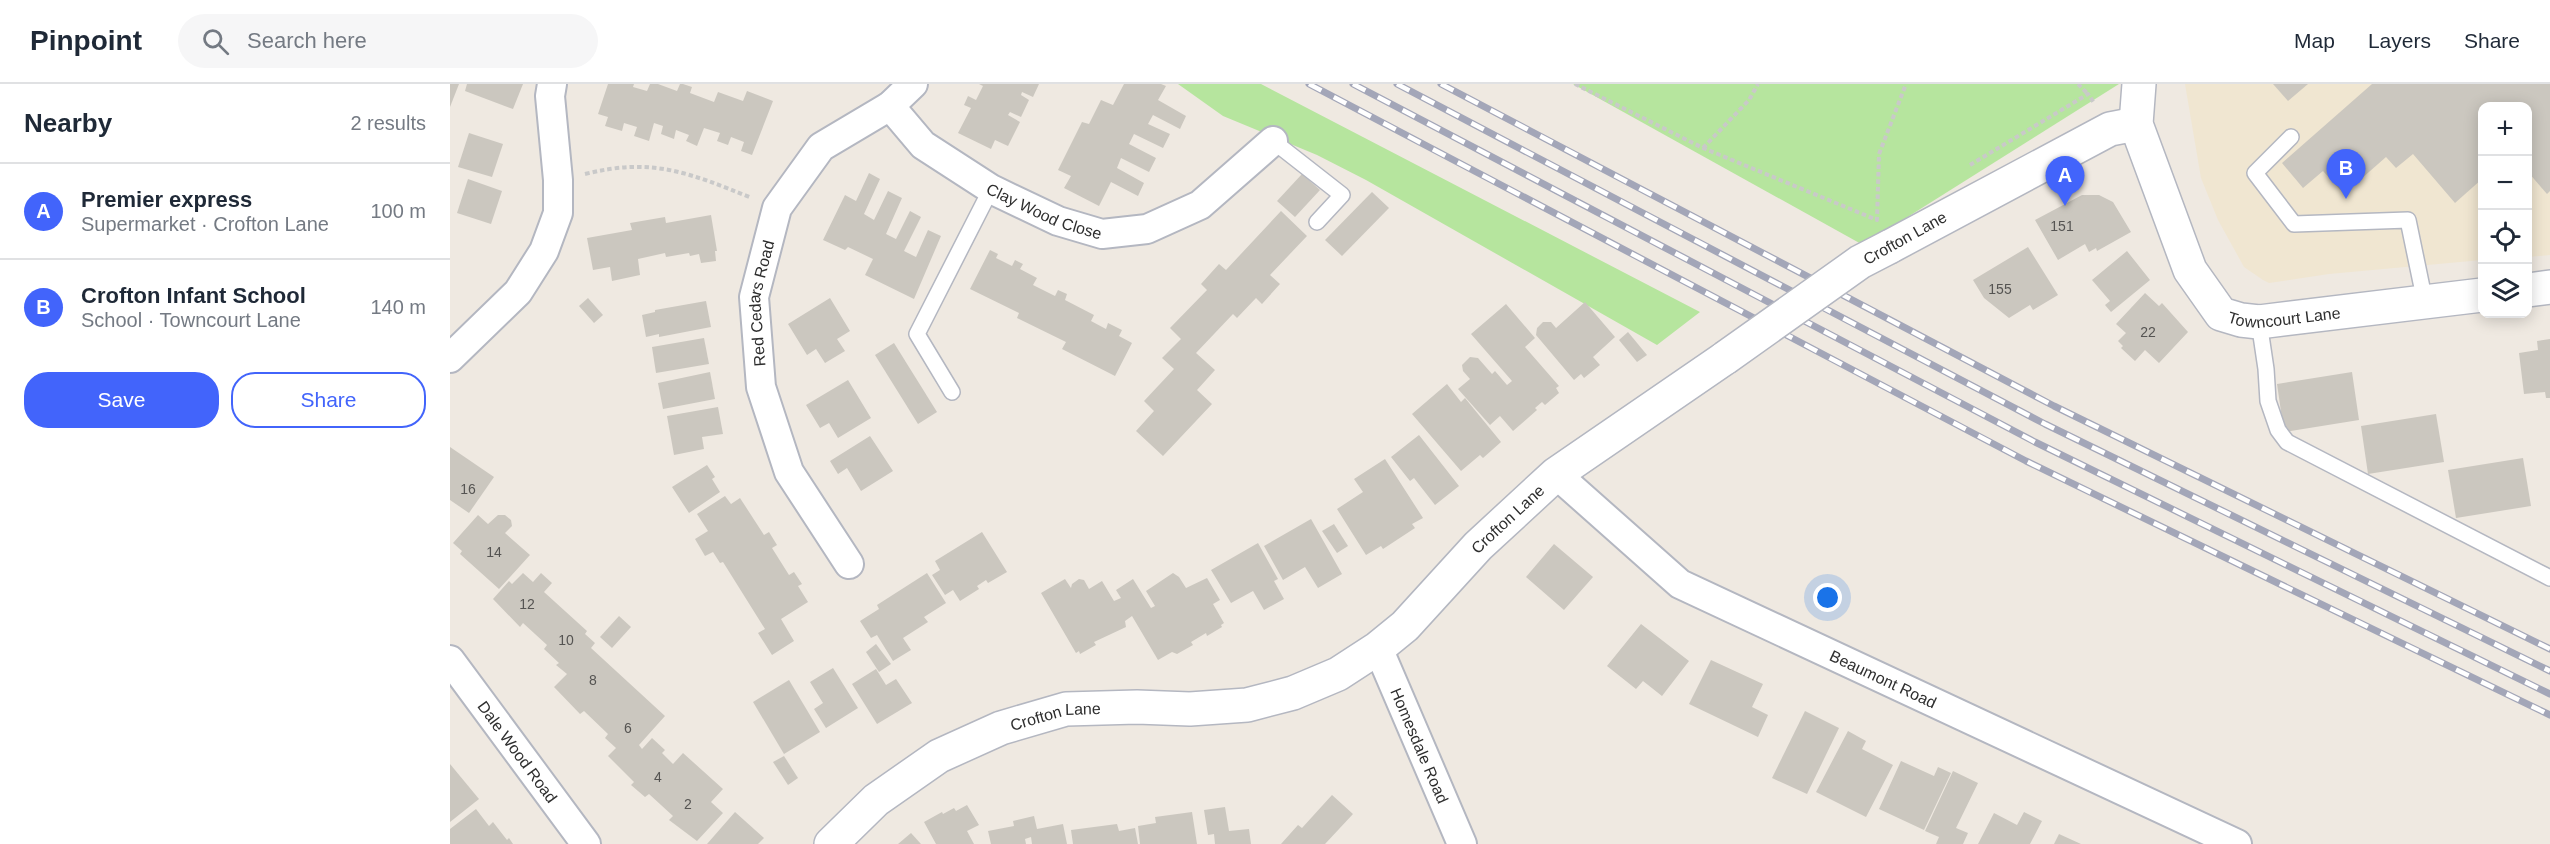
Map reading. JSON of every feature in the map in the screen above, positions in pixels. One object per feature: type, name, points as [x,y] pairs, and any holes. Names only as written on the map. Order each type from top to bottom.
[{"type":"street","points":[[450,358],[518,292],[544,252],[558,213],[558,180],[550,96],[552,84]]},
{"type":"street","name":"Red Cedars Road","points":[[849,564],[789,472],[761,387],[754,297],[777,208],[821,147],[890,106],[913,84]]},
{"type":"street","points":[[2136,124],[2139,84]]},
{"type":"street","name":"Clay Wood Close","points":[[890,106],[923,145],[991,189],[1058,221],[1102,234],[1147,229],[1200,205],[1273,141]]},
{"type":"street","name":"Crofton Lane","points":[[831,844],[876,800],[939,756],[1001,728],[1066,709],[1137,707],[1190,709],[1247,705],[1293,693],[1338,674],[1378,648],[1405,626],[1478,546],[1556,474],[1860,262],[2110,129],[2136,124]]},
{"type":"street","name":"Towncourt Lane","points":[[2136,124],[2190,270],[2221,314],[2259,322],[2478,295]]},
{"type":"street","points":[[2532,289],[2550,287]]},
{"type":"street","name":"Beaumont Road","points":[[1556,474],[1680,584],[2237,844]]},
{"type":"street","name":"Homesdale Road","points":[[1378,648],[1462,844]]},
{"type":"street","name":"Dale Wood Road","points":[[450,660],[586,844]]},
{"type":"lane","points":[[2291,137],[2255,173],[2294,224],[2408,220],[2425,302]]},
{"type":"lane","points":[[1273,141],[1342,195],[1317,222]]},
{"type":"lane","points":[[952,392],[917,334],[991,189]]},
{"type":"lane","points":[[2259,322],[2268,401],[2278,430],[2287,442],[2550,578]]},
{"type":"path","points":[[1575,84],[1703,148],[1877,220],[1879,154],[1906,84]]},
{"type":"path","points":[[1703,148],[1749,100],[1758,84]]},
{"type":"path","points":[[2078,84],[2088,94]]},
{"type":"path","points":[[558,180],[615,166],[653,166],[694,175],[777,208]]},
{"type":"shaded area","points":[[2185,84],[2550,84],[2550,255],[2532,257],[2532,102],[2478,102],[2478,260],[2329,274],[2269,283],[2244,267],[2218,220],[2201,178]]},
{"type":"green space","points":[[1178,84],[1261,84],[1700,312],[1657,345],[1366,180],[1317,155],[1223,116]]},
{"type":"green space","points":[[1573,84],[2119,84],[1863,245]]},
{"type":"building","points":[[450,84],[459,84],[450,107]]},
{"type":"building","points":[[467,84],[523,84],[513,109],[465,91]]},
{"type":"building","points":[[608,84],[634,84],[633,87],[647,91],[650,84],[658,84],[677,91],[680,84],[683,84],[692,87],[690,93],[714,102],[718,92],[743,101],[747,91],[773,101],[752,155],[741,151],[744,142],[731,137],[728,145],[717,141],[720,133],[704,128],[697,146],[686,141],[689,135],[676,130],[674,139],[661,134],[663,126],[654,123],[649,141],[634,136],[637,127],[624,123],[622,131],[605,126],[608,117],[598,114]]},
{"type":"building","points":[[979,84],[1039,84],[1033,97],[1022,92],[1021,95],[1029,100],[1021,117],[1010,112],[1008,115],[1020,122],[1008,146],[995,140],[991,149],[958,133],[971,108],[964,105],[968,96],[976,100],[983,86]]},
{"type":"building","points":[[1124,84],[1166,86],[1158,100],[1186,116],[1180,129],[1153,115],[1148,124],[1170,134],[1163,148],[1134,134],[1129,144],[1156,158],[1149,172],[1121,158],[1117,168],[1144,183],[1138,196],[1111,182],[1099,206],[1064,188],[1071,176],[1058,170],[1082,122],[1089,124],[1101,100],[1113,105]]},
{"type":"building","points":[[2273,84],[2308,84],[2288,101]]},
{"type":"building","points":[[2372,84],[2550,84],[2550,191],[2547,194],[2532,177],[2532,102],[2478,102],[2478,183],[2455,203],[2413,154],[2396,168],[2386,157],[2344,194],[2323,171],[2303,188],[2282,163]]},
{"type":"building","points":[[469,133],[503,144],[492,177],[458,167]]},
{"type":"building","points":[[869,173],[880,179],[864,214],[874,220],[888,191],[902,198],[886,234],[896,239],[910,211],[921,217],[904,251],[916,257],[928,230],[941,236],[914,299],[865,275],[873,259],[848,247],[845,250],[823,240],[845,195],[856,201]]},
{"type":"building","points":[[1302,174],[1320,190],[1295,217],[1277,201]]},
{"type":"building","points":[[468,179],[502,191],[491,224],[457,213]]},
{"type":"building","points":[[1372,192],[1389,208],[1342,256],[1325,240]]},
{"type":"building","points":[[2082,195],[2099,195],[2113,202],[2131,232],[2097,251],[2096,248],[2089,252],[2085,244],[2058,260],[2035,220]]},
{"type":"building","points":[[1281,211],[1307,236],[1270,275],[1280,284],[1262,304],[1256,298],[1237,318],[1233,314],[1196,353],[1215,370],[1197,390],[1212,404],[1163,456],[1136,431],[1154,411],[1144,401],[1174,369],[1162,358],[1181,339],[1170,328],[1207,290],[1201,284],[1219,264],[1226,270]]},
{"type":"building","points":[[711,215],[717,251],[715,251],[716,261],[701,263],[699,254],[690,256],[689,253],[666,257],[665,253],[638,259],[640,275],[612,281],[610,267],[593,270],[587,238],[632,230],[630,223],[665,217],[666,223]]},
{"type":"building","points":[[2028,247],[2058,295],[2033,310],[2030,305],[2009,318],[1984,298],[1973,280]]},
{"type":"building","points":[[990,250],[998,254],[996,258],[1012,266],[1015,260],[1023,264],[1020,269],[1037,278],[1033,285],[1055,296],[1058,290],[1067,294],[1065,300],[1094,315],[1091,321],[1106,329],[1108,323],[1122,330],[1119,336],[1132,343],[1115,376],[1062,349],[1066,342],[1017,318],[1019,313],[970,289]]},
{"type":"building","points":[[2127,251],[2150,280],[2111,312],[2105,305],[2110,301],[2092,280]]},
{"type":"building","points":[[2145,293],[2159,306],[2162,303],[2188,332],[2159,363],[2145,350],[2135,361],[2121,348],[2123,346],[2118,341],[2126,333],[2116,324]]},
{"type":"building","points":[[588,298],[603,315],[594,323],[579,306]]},
{"type":"building","points":[[830,298],[850,331],[837,339],[845,351],[825,363],[816,349],[807,355],[788,324]]},
{"type":"building","points":[[706,301],[711,327],[659,337],[659,334],[646,337],[642,315],[655,312],[655,310]]},
{"type":"building","points":[[1585,302],[1615,337],[1593,357],[1600,365],[1584,378],[1581,374],[1574,380],[1536,335],[1537,328],[1543,322],[1551,322],[1556,328]]},
{"type":"building","points":[[1506,304],[1535,338],[1525,347],[1559,386],[1556,388],[1559,393],[1545,405],[1542,402],[1535,408],[1537,410],[1513,431],[1500,416],[1490,425],[1458,389],[1470,379],[1463,371],[1462,365],[1470,357],[1478,358],[1492,374],[1495,371],[1507,385],[1512,381],[1471,334]]},
{"type":"building","points":[[1628,332],[1647,355],[1637,362],[1619,340]]},
{"type":"building","points":[[704,338],[709,364],[656,373],[652,347]]},
{"type":"building","points":[[2550,339],[2550,398],[2546,398],[2545,392],[2524,394],[2519,353],[2538,350],[2537,341]]},
{"type":"building","points":[[894,343],[937,412],[918,424],[875,355]]},
{"type":"building","points":[[710,372],[715,399],[663,409],[658,383]]},
{"type":"building","points":[[2352,372],[2359,420],[2284,432],[2277,384]]},
{"type":"building","points":[[848,380],[871,418],[838,438],[829,423],[820,428],[806,405]]},
{"type":"building","points":[[1447,384],[1461,402],[1465,398],[1501,442],[1483,458],[1480,455],[1461,471],[1412,414]]},
{"type":"building","points":[[718,407],[723,434],[702,437],[704,449],[674,455],[667,416]]},
{"type":"building","points":[[2436,414],[2444,462],[2368,474],[2361,426]]},
{"type":"building","points":[[1419,435],[1459,486],[1435,505],[1414,478],[1410,481],[1391,457]]},
{"type":"building","points":[[870,436],[893,471],[861,491],[847,468],[838,474],[830,461]]},
{"type":"building","points":[[450,447],[494,477],[469,513],[450,500]]},
{"type":"building","points":[[2523,458],[2531,506],[2456,518],[2448,470]]},
{"type":"building","points":[[1385,459],[1423,518],[1412,524],[1415,528],[1383,549],[1381,546],[1366,555],[1337,509],[1363,492],[1354,479]]},
{"type":"building","points":[[707,465],[715,477],[712,479],[720,492],[689,513],[672,487]]},
{"type":"building","points":[[725,496],[731,504],[740,498],[764,535],[769,532],[777,545],[772,548],[789,575],[794,572],[802,584],[798,586],[808,602],[781,619],[794,641],[772,655],[758,633],[765,629],[723,562],[720,563],[713,552],[705,556],[695,539],[708,531],[697,514]]},
{"type":"building","points":[[478,515],[488,524],[498,515],[505,515],[511,520],[512,526],[505,533],[530,555],[499,589],[460,554],[462,551],[453,543]]},
{"type":"building","points":[[1311,519],[1342,574],[1318,588],[1305,567],[1283,580],[1264,546]]},
{"type":"building","points":[[1334,524],[1348,546],[1337,553],[1322,531]]},
{"type":"building","points":[[982,532],[1007,572],[988,583],[986,580],[977,586],[979,589],[960,601],[953,590],[945,595],[932,575],[940,570],[935,561]]},
{"type":"building","points":[[1258,543],[1278,579],[1274,581],[1284,599],[1264,610],[1253,591],[1231,603],[1211,570]]},
{"type":"building","points":[[1554,544],[1593,577],[1564,610],[1526,577]]},
{"type":"building","points":[[523,573],[533,582],[541,573],[552,583],[544,592],[587,631],[585,634],[595,643],[591,648],[665,716],[639,745],[642,749],[652,738],[665,750],[662,753],[673,764],[683,753],[723,789],[711,802],[723,813],[697,841],[669,820],[673,816],[649,794],[645,797],[631,785],[634,782],[608,756],[616,748],[605,738],[608,734],[584,711],[580,714],[554,687],[567,674],[556,665],[559,663],[544,649],[547,645],[523,623],[520,627],[493,599],[509,581],[512,584]]},
{"type":"building","points":[[927,573],[946,603],[924,617],[928,622],[903,638],[911,650],[893,661],[877,635],[871,638],[860,621],[879,609],[877,605]]},
{"type":"building","points":[[1173,573],[1179,577],[1186,588],[1207,578],[1220,600],[1213,604],[1224,623],[1222,627],[1207,636],[1206,633],[1191,642],[1193,645],[1177,654],[1172,652],[1158,660],[1132,616],[1125,621],[1126,627],[1094,642],[1096,645],[1080,654],[1079,651],[1076,653],[1041,593],[1065,579],[1071,588],[1072,584],[1079,579],[1084,580],[1089,589],[1102,581],[1114,601],[1121,598],[1116,590],[1133,579],[1151,608],[1155,606],[1146,591]]},
{"type":"building","points":[[619,616],[631,627],[612,648],[600,637]]},
{"type":"building","points":[[1641,624],[1689,661],[1662,696],[1643,681],[1636,689],[1607,666]]},
{"type":"building","points":[[876,644],[891,664],[879,672],[866,652]]},
{"type":"building","points":[[1711,660],[1763,684],[1752,707],[1768,715],[1758,737],[1689,704]]},
{"type":"building","points":[[833,668],[858,708],[826,728],[814,709],[823,703],[810,682]]},
{"type":"building","points":[[876,669],[886,685],[896,679],[912,703],[877,724],[852,684]]},
{"type":"building","points":[[789,680],[820,732],[784,754],[753,702]]},
{"type":"building","points":[[1805,711],[1839,728],[1807,794],[1772,778]]},
{"type":"building","points":[[1848,731],[1866,741],[1862,749],[1893,765],[1866,817],[1816,792]]},
{"type":"building","points":[[784,756],[798,778],[788,785],[773,762]]},
{"type":"building","points":[[1901,761],[1934,776],[1938,767],[1951,773],[1924,830],[1879,809]]},
{"type":"building","points":[[450,764],[479,799],[450,822]]},
{"type":"building","points":[[1953,771],[1978,783],[1956,828],[1968,833],[1963,844],[1936,844],[1939,837],[1925,831]]},
{"type":"building","points":[[1332,795],[1353,814],[1325,844],[1281,844],[1298,825],[1302,828]]},
{"type":"building","points":[[967,805],[979,825],[967,831],[974,844],[936,844],[924,822],[942,812],[943,814],[954,808],[956,811]]},
{"type":"building","points":[[1225,807],[1229,831],[1249,829],[1251,844],[1215,844],[1214,834],[1208,835],[1204,810]]},
{"type":"building","points":[[476,809],[489,826],[493,822],[513,844],[450,844],[450,829]]},
{"type":"building","points":[[735,812],[764,838],[758,844],[707,844]]},
{"type":"building","points":[[1192,812],[1197,844],[1140,844],[1138,826],[1156,823],[1155,817]]},
{"type":"building","points":[[2024,812],[2042,821],[2030,844],[1978,844],[1994,813],[2017,825]]},
{"type":"building","points":[[1034,816],[1037,829],[1063,824],[1067,844],[1032,844],[1031,837],[1025,839],[1026,844],[991,844],[988,831],[1014,826],[1013,821]]},
{"type":"building","points":[[1117,824],[1119,831],[1135,828],[1138,844],[1073,844],[1071,830]]},
{"type":"building","points":[[911,833],[921,844],[898,844]]},
{"type":"building","points":[[2059,834],[2081,844],[2054,844]]},
{"type":"railway","points":[[1309,84],[2026,461],[2550,715]]},
{"type":"railway","points":[[1353,84],[2035,442],[2550,694]]},
{"type":"railway","points":[[1397,84],[2045,424],[2550,671]]},
{"type":"railway","points":[[1441,84],[2054,406],[2550,649]]},
{"type":"place","name":"Crofton Infant School","points":[[2346,199]]},
{"type":"place","name":"Premier express","points":[[2065,206]]}]
